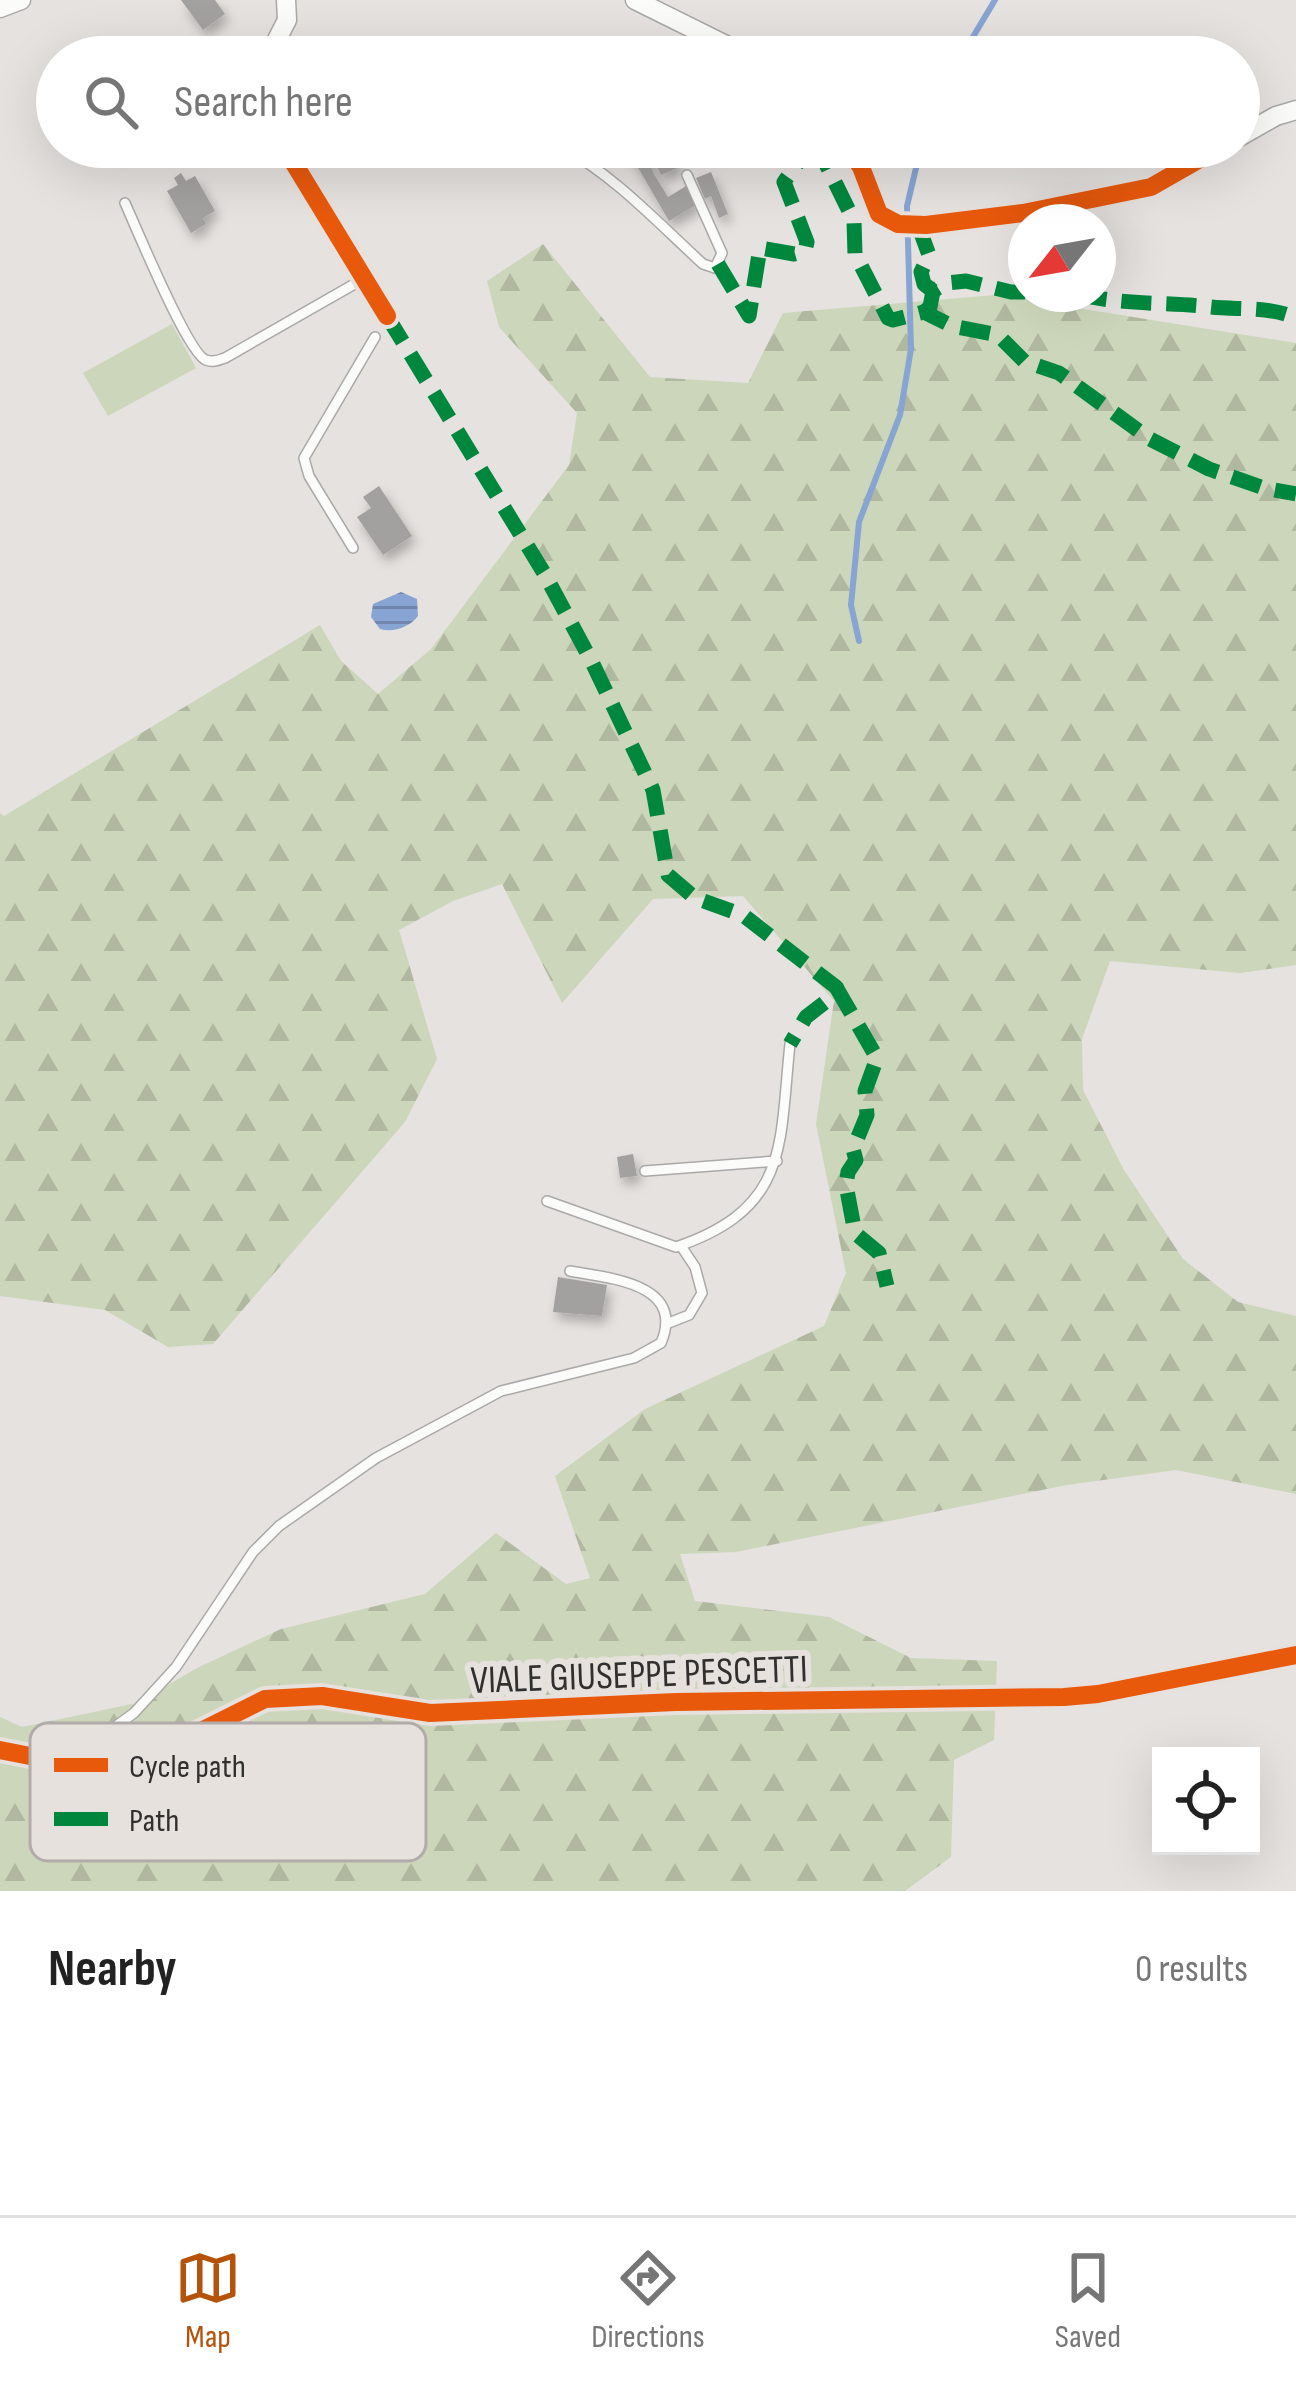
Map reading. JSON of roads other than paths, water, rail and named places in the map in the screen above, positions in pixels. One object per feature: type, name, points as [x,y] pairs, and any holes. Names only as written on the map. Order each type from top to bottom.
[{"type":"street","points":[[0,8],[21,0]]},
{"type":"street","points":[[279,36],[287,20],[286,0]]},
{"type":"street","points":[[635,0],[712,36]]},
{"type":"street","points":[[1260,125],[1296,110]]},
{"type":"street","points":[[297,168],[365,278],[385,320]]},
{"type":"street","points":[[861,168],[879,214],[906,224],[1023,213],[1151,187],[1184,168]]},
{"type":"street","name":"VIALE GIUSEPPE PESCETTI","points":[[216,1723],[266,1699],[322,1696],[430,1713],[676,1702],[1064,1697],[1296,1655]]},
{"type":"street","name":"VIALE GIUSEPPE PESCETTI","points":[[0,1750],[30,1757]]},
{"type":"lane","points":[[596,168],[703,265],[715,268],[722,254],[687,175]]},
{"type":"lane","points":[[125,203],[183,329],[207,361],[225,358],[365,278]]},
{"type":"lane","points":[[353,548],[309,476],[304,458],[375,338]]},
{"type":"lane","points":[[547,1201],[669,1246],[681,1246],[729,1221],[765,1188],[777,1161],[790,1045]]},
{"type":"lane","points":[[645,1171],[777,1161]]},
{"type":"lane","points":[[666,1324],[689,1315],[702,1293],[695,1267],[681,1246]]},
{"type":"lane","points":[[119,1723],[176,1667],[253,1552],[279,1526],[376,1459],[501,1391],[646,1354],[662,1343],[666,1324],[654,1296],[640,1286],[569,1271]]},
{"type":"water","points":[[401,592],[417,599],[418,616],[401,628],[380,629],[371,617],[373,604]]},
{"type":"waterway","points":[[974,36],[995,0]]},
{"type":"waterway","points":[[859,641],[851,605],[859,522],[900,415],[911,349],[907,206],[916,168]]}]
